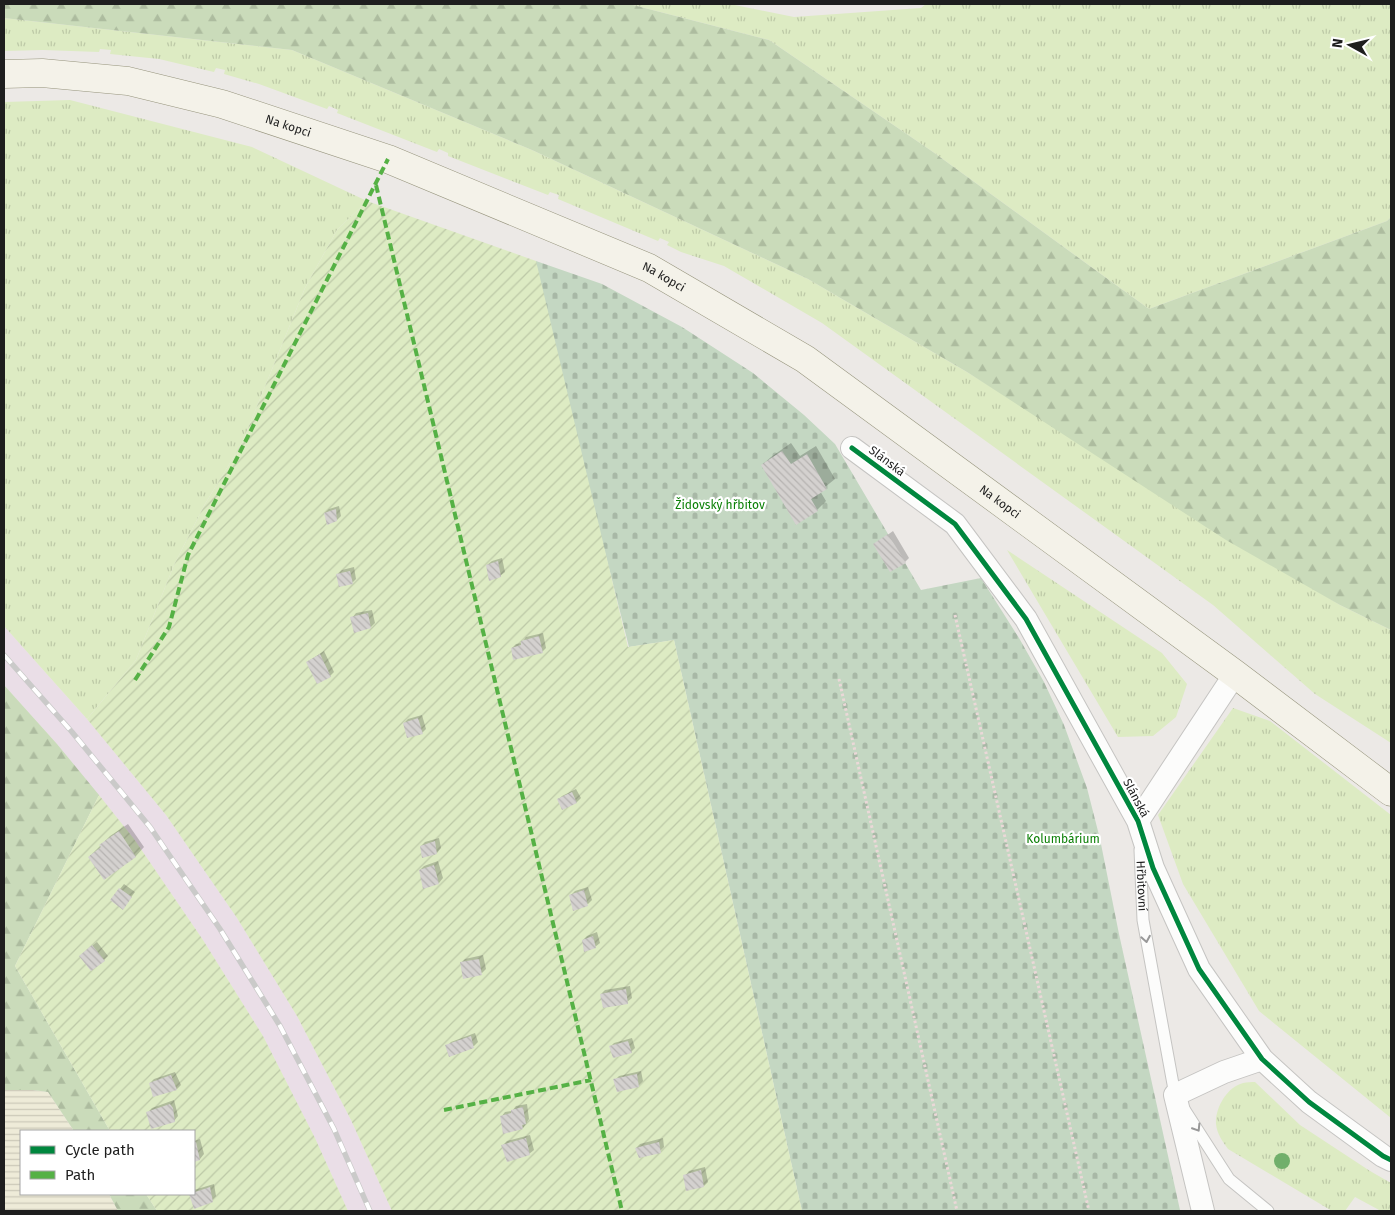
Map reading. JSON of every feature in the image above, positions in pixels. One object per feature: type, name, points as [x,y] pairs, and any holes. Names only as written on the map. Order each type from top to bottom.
[{"type":"main road","name":"Na kopci","points":[[4,74],[42,73],[128,81],[222,104],[388,159],[648,268],[804,359],[1235,674]]},
{"type":"main road","points":[[1235,674],[1391,792]]},
{"type":"street","name":"Slánská","points":[[852,448],[955,524],[1026,619],[1138,821],[1153,868],[1199,969],[1262,1059],[1308,1102],[1391,1160]]},
{"type":"street","points":[[1138,821],[1235,674]]},
{"type":"street","points":[[1175,1094],[1224,1072],[1262,1059]]},
{"type":"street","name":"Hřbitovní","points":[[1175,1094],[1203,1211]]},
{"type":"lane","name":"Hřbitovní","points":[[1138,821],[1143,920],[1175,1094],[1229,1179],[1268,1211]]},
{"type":"path","points":[[955,615],[1089,1211]]},
{"type":"path","points":[[838,679],[957,1211]]},
{"type":"shaded area","points":[[4,626],[87,719],[166,815],[237,918],[297,1016],[351,1120],[392,1211],[348,1211],[315,1138],[263,1036],[203,940],[134,839],[57,744],[4,685]]},
{"type":"shaded area","points":[[4,1090],[48,1092],[73,1130],[20,1130],[20,1195],[110,1195],[118,1211],[4,1211]]},
{"type":"green space","points":[[4,4],[629,4],[769,40],[933,152],[1149,309],[1387,221],[1391,217],[1391,630],[1340,605],[1226,540],[967,372],[808,279],[532,150],[292,50],[4,18]]},
{"type":"green space","points":[[629,4],[730,4],[794,17],[921,8],[926,4],[1391,4],[1391,217],[1387,221],[1149,309],[933,152],[769,40]]},
{"type":"green space","points":[[4,18],[292,50],[532,150],[808,279],[967,372],[1340,605],[1391,630],[1391,743],[1315,694],[1213,605],[822,323],[724,266],[681,252],[667,245],[669,242],[660,238],[658,241],[558,199],[559,195],[550,192],[548,195],[448,156],[448,153],[439,149],[437,152],[337,113],[338,110],[329,106],[327,109],[259,84],[224,74],[225,70],[216,68],[214,72],[159,59],[110,54],[111,50],[100,49],[99,52],[4,51]]},
{"type":"green space","points":[[70,100],[252,147],[367,201],[337,230],[305,288],[242,443],[205,504],[174,565],[136,660],[87,719],[4,626],[4,102]]},
{"type":"green space","points":[[367,201],[536,261],[628,647],[674,640],[802,1211],[392,1211],[351,1120],[297,1016],[237,918],[166,815],[87,719],[136,660],[174,565],[205,504],[242,443],[305,288],[337,230]]},
{"type":"green space","points":[[536,261],[602,284],[682,327],[753,373],[804,415],[835,444],[921,590],[981,578],[1044,682],[1064,725],[1087,788],[1100,839],[1180,1210],[802,1211],[674,640],[629,647],[532,264]]},
{"type":"green space","points":[[1007,550],[1162,653],[1187,684],[1176,717],[1153,736],[1118,737]]},
{"type":"green space","points":[[4,685],[57,744],[99,795],[15,966],[109,1130],[73,1130],[48,1092],[4,1090]]},
{"type":"green space","points":[[1233,708],[1270,721],[1391,815],[1391,1118],[1259,1011],[1183,884],[1158,815]]},
{"type":"green space","points":[[99,795],[134,839],[203,940],[263,1036],[315,1138],[348,1211],[157,1211],[147,1195],[195,1195],[195,1130],[109,1130],[15,966]]},
{"type":"green space","points":[[1255,1082],[1300,1125],[1391,1183],[1391,1211],[1381,1211],[1355,1197],[1345,1211],[1332,1211],[1228,1149],[1220,1138],[1216,1124],[1220,1105],[1227,1094],[1237,1085]]},
{"type":"green space","points":[[110,1195],[147,1195],[157,1211],[118,1211]]},
{"type":"building","points":[[782,451],[791,464],[807,454],[827,489],[811,499],[818,511],[796,525],[761,465]]},
{"type":"building","points":[[336,509],[337,521],[327,525],[324,513]]},
{"type":"building","points":[[888,534],[906,563],[890,572],[873,544]]},
{"type":"building","points":[[498,561],[501,577],[489,581],[486,565]]},
{"type":"building","points":[[350,571],[353,584],[339,587],[336,574]]},
{"type":"building","points":[[368,613],[371,628],[354,633],[350,617]]},
{"type":"building","points":[[539,636],[543,653],[513,660],[511,648],[521,645],[521,641]]},
{"type":"building","points":[[320,654],[331,677],[317,684],[306,662]]},
{"type":"building","points":[[418,718],[423,734],[407,738],[403,723]]},
{"type":"building","points":[[572,792],[577,803],[562,810],[557,799]]},
{"type":"building","points":[[119,831],[136,857],[104,880],[88,857],[101,847],[99,845]]},
{"type":"building","points":[[435,841],[437,854],[422,858],[420,846]]},
{"type":"building","points":[[434,865],[439,884],[423,889],[419,870]]},
{"type":"building","points":[[119,888],[132,897],[123,910],[110,900]]},
{"type":"building","points":[[584,890],[588,906],[573,911],[569,895]]},
{"type":"building","points":[[593,936],[596,948],[584,952],[582,940]]},
{"type":"building","points":[[92,945],[105,961],[91,971],[79,956]]},
{"type":"building","points":[[479,959],[482,975],[463,979],[460,962]]},
{"type":"building","points":[[626,989],[628,1004],[603,1008],[600,994]]},
{"type":"building","points":[[471,1036],[474,1048],[449,1057],[445,1045]]},
{"type":"building","points":[[628,1041],[632,1053],[613,1058],[609,1046]]},
{"type":"building","points":[[637,1074],[639,1087],[617,1092],[613,1079]]},
{"type":"building","points":[[171,1075],[177,1090],[153,1097],[149,1083]]},
{"type":"building","points":[[170,1104],[173,1108],[175,1122],[151,1129],[146,1112]]},
{"type":"building","points":[[523,1107],[526,1124],[522,1125],[523,1129],[503,1134],[500,1116],[511,1113],[511,1110]]},
{"type":"building","points":[[526,1138],[530,1155],[507,1162],[501,1145]]},
{"type":"building","points":[[195,1142],[200,1160],[195,1162]]},
{"type":"building","points":[[659,1142],[661,1153],[639,1158],[635,1148]]},
{"type":"building","points":[[701,1170],[704,1187],[686,1191],[683,1175]]},
{"type":"building","points":[[210,1187],[213,1202],[194,1209],[189,1195],[195,1195],[195,1192]]},
{"type":"railway","points":[[4,655],[72,732],[150,827],[220,929],[280,1026],[334,1129],[370,1211]]},
{"type":"marked path","points":[[135,680],[169,627],[188,555],[388,159]]},
{"type":"marked path","points":[[376,185],[622,1211]]},
{"type":"marked path","points":[[444,1110],[591,1080]]},
{"type":"cycle path","points":[[852,448],[955,524],[1026,619],[1138,821],[1153,868],[1199,969],[1262,1059],[1309,1102],[1391,1160]]},
{"type":"park label","name":"Židovský hřbitov","points":[[720,505]]},
{"type":"park label","name":"Kolumbárium","points":[[1063,839]]}]
